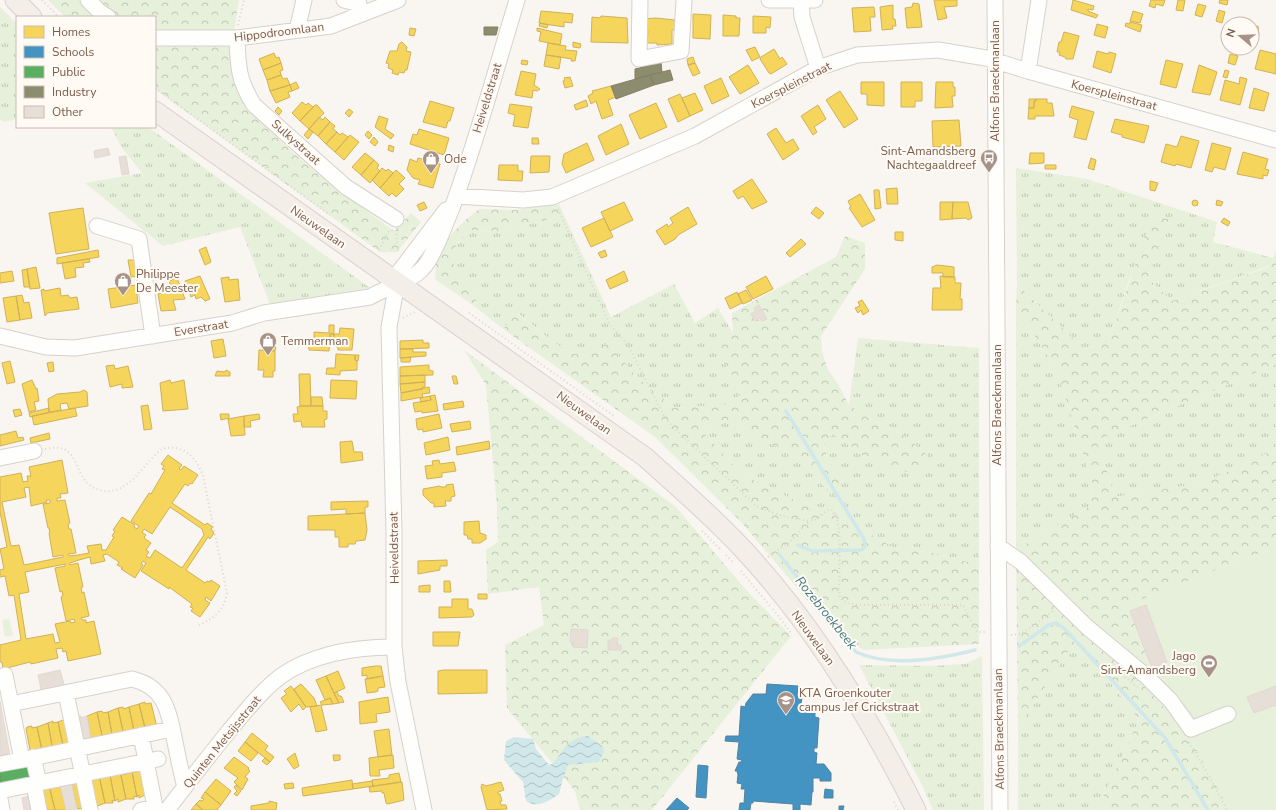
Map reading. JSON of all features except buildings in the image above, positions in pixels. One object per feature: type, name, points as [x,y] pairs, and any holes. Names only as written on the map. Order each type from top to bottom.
[{"type":"main road","points":[[15,0],[31,16]]},
{"type":"main road","name":"Nieuwelaan","points":[[156,112],[645,456],[740,546],[810,631],[845,682],[894,766],[916,810]]},
{"type":"street","points":[[88,0],[106,16]]},
{"type":"street","points":[[297,30],[304,0]]},
{"type":"street","points":[[344,0],[359,4]]},
{"type":"street","name":"Hippodroomlaan","points":[[156,38],[236,38],[331,26],[398,0]]},
{"type":"street","name":"Heiveldstraat","points":[[424,810],[398,682],[394,647],[394,533],[389,339],[390,318],[399,284],[424,268],[443,232],[456,196],[517,0]]},
{"type":"street","points":[[640,0],[639,60],[681,50],[684,0]]},
{"type":"street","points":[[769,0],[808,0],[802,17],[818,68]]},
{"type":"street","name":"Alfons Braeckmanlaan","points":[[995,0],[1000,810]]},
{"type":"street","points":[[1028,71],[1039,0]]},
{"type":"street","name":"Sulkystraat","points":[[236,38],[238,71],[245,91],[254,105],[346,187],[396,219]]},
{"type":"street","name":"Koerspleinstraat","points":[[456,196],[523,200],[552,197],[695,136],[818,68],[857,55],[938,50],[995,60],[1028,71],[1276,140]]},
{"type":"street","points":[[97,226],[139,239],[153,336]]},
{"type":"street","name":"Everstraat","points":[[0,336],[46,347],[75,348],[232,323],[264,313],[370,297],[383,289],[399,284]]},
{"type":"street","points":[[0,458],[34,452]]},
{"type":"street","points":[[998,546],[1020,562],[1087,627],[1156,686],[1171,701],[1191,728],[1228,714]]},
{"type":"street","name":"Quinten Metsijsstraat","points":[[167,810],[254,700],[282,676],[304,664],[340,651],[366,647],[394,647]]},
{"type":"street","points":[[5,675],[11,704],[36,784],[39,810]]},
{"type":"street","points":[[11,704],[132,680],[142,682],[153,688],[168,709],[184,787]]},
{"type":"street","points":[[66,693],[90,810]]},
{"type":"street","points":[[0,764],[172,729]]},
{"type":"street","points":[[141,736],[152,760],[155,807],[141,810]]},
{"type":"street","points":[[0,791],[152,760]]},
{"type":"street","points":[[0,799],[2,810]]},
{"type":"path","points":[[42,0],[58,16]]},
{"type":"path","points":[[236,38],[244,0]]},
{"type":"path","points":[[156,89],[332,216]]},
{"type":"path","points":[[552,197],[610,325],[628,345],[666,420],[756,506],[782,516],[809,521],[817,519],[827,510],[832,510],[838,519],[840,546],[840,598],[847,603],[858,605],[963,606],[977,632],[987,632]]},
{"type":"path","points":[[384,253],[378,249],[396,219]]},
{"type":"path","points":[[396,219],[398,255]]},
{"type":"path","points":[[411,309],[420,316]]},
{"type":"path","points":[[402,318],[415,312]]},
{"type":"path","points":[[34,452],[54,447],[64,448],[72,455],[84,481],[93,488],[103,491],[121,488],[130,482],[162,449],[173,448],[192,455],[197,461],[204,476],[227,593],[222,609],[208,622],[199,626]]},
{"type":"path","points":[[768,558],[792,540],[809,521]]},
{"type":"path","points":[[702,530],[736,565]]},
{"type":"path","points":[[740,570],[794,636]]},
{"type":"path","points":[[1010,636],[1021,634],[1062,603]]},
{"type":"path","points":[[1118,670],[1130,683],[1140,689]]},
{"type":"path","points":[[1188,741],[1227,810]]},
{"type":"path","points":[[894,801],[898,810]]},
{"type":"green space","points":[[48,0],[239,0],[233,38],[232,68],[233,78],[241,98],[274,135],[293,152],[333,186],[394,231],[411,213],[421,222],[397,252],[380,252],[156,90],[156,16],[64,16]]},
{"type":"green space","points":[[0,7],[16,23],[16,119],[3,122],[0,119]]},
{"type":"green space","points":[[112,128],[149,128],[370,288],[270,304],[240,227],[163,246],[85,183],[142,173],[122,148]]},
{"type":"green space","points":[[1016,168],[1087,179],[1217,222],[1213,242],[1273,258],[1269,266],[1172,301],[1148,278],[1169,219],[1130,277],[1108,343],[1084,349],[1017,284]]},
{"type":"green space","points":[[559,204],[563,213],[543,221],[498,231],[472,230],[457,243],[453,254],[454,267],[460,280],[479,296],[473,305],[436,280],[438,259],[447,240],[462,223],[479,209],[515,210]]},
{"type":"green space","points":[[1154,211],[1169,219],[1148,278],[1172,301],[1269,267],[1276,251],[1276,364],[1097,440],[1115,497],[1203,483],[1276,449],[1276,548],[1233,563],[1128,605],[1154,673],[1139,680],[1190,738],[1230,810],[1097,810],[1139,720],[1077,638],[1018,728],[1016,550],[1090,506],[1093,486],[1057,371],[1016,306],[1017,284],[1084,349],[1108,343]]},
{"type":"green space","points":[[563,213],[611,317],[674,284],[695,323],[718,308],[733,333],[718,349],[741,394],[732,404],[674,408],[636,376],[608,343],[589,353],[580,355],[576,354],[569,352],[554,342],[518,313],[503,329],[473,305],[479,296],[460,280],[454,267],[453,254],[457,244],[472,230],[498,231],[543,221]]},
{"type":"green space","points":[[845,236],[865,243],[865,269],[821,336],[822,352],[828,370],[838,384],[849,405],[868,418],[903,435],[927,455],[930,462],[920,475],[896,469],[865,457],[833,434],[823,443],[827,456],[843,483],[828,491],[800,459],[730,421],[699,428],[743,475],[783,495],[843,518],[894,548],[934,553],[979,565],[979,644],[863,650],[827,623],[742,523],[655,437],[503,329],[517,313],[569,352],[580,355],[589,353],[608,343],[636,376],[674,408],[732,404],[741,394],[718,349],[733,333],[732,313],[836,257]]},
{"type":"green space","points":[[1016,306],[1057,371],[1093,486],[1090,506],[1016,550]]},
{"type":"green space","points":[[858,338],[979,348],[979,565],[934,553],[894,548],[843,518],[783,495],[743,475],[699,428],[730,421],[800,459],[828,491],[842,482],[827,456],[823,442],[833,434],[865,457],[903,435],[868,418],[849,405]]},
{"type":"green space","points":[[464,350],[676,507],[747,591],[791,636],[652,810],[580,810],[575,791],[507,708],[505,645],[544,625],[539,587],[488,594],[486,550],[498,542],[497,506],[486,385]]},
{"type":"green space","points":[[1276,364],[1276,449],[1203,483],[1115,497],[1097,440]]},
{"type":"green space","name":"Jago Sint-Amandsberg","points":[[1276,548],[1276,810],[1230,810],[1190,738],[1173,717],[1138,680],[1153,673],[1128,605],[1233,563]]},
{"type":"green space","points":[[9,619],[13,635],[5,637],[2,620]]},
{"type":"green space","points":[[1077,638],[1139,720],[1097,810],[1018,810],[1018,728]]},
{"type":"green space","points":[[982,656],[984,810],[933,810],[923,787],[859,665],[933,666],[965,664]]},
{"type":"water","points":[[588,736],[602,746],[604,751],[599,762],[568,765],[559,794],[539,804],[526,801],[523,782],[504,760],[506,741],[514,737],[533,739],[536,749],[549,765],[553,763],[572,741]]},
{"type":"waterway","name":"Rozebroekbeek","points":[[786,411],[864,539],[865,547],[861,550],[812,551],[798,545]]},
{"type":"waterway","name":"Rozebroekbeek","points":[[779,554],[856,652],[869,657],[899,661],[931,659],[975,650]]},
{"type":"waterway","name":"Rozebroekbeek","points":[[1019,646],[1049,625],[1056,623],[1064,628],[1165,738],[1208,810]]},
{"type":"place","name":"Sint-Amandsberg Nachtegaaldreef","points":[[989,173]]},
{"type":"place","name":"Ode","points":[[431,174]]},
{"type":"place","name":"Philippe De Meester","points":[[123,296]]},
{"type":"place","name":"Temmerman","points":[[268,356]]},
{"type":"place","name":"Jago Sint-Amandsberg","points":[[1209,678]]},
{"type":"place","name":"KTA Groenkouter campus Jef Crickstraat","points":[[786,715]]}]
